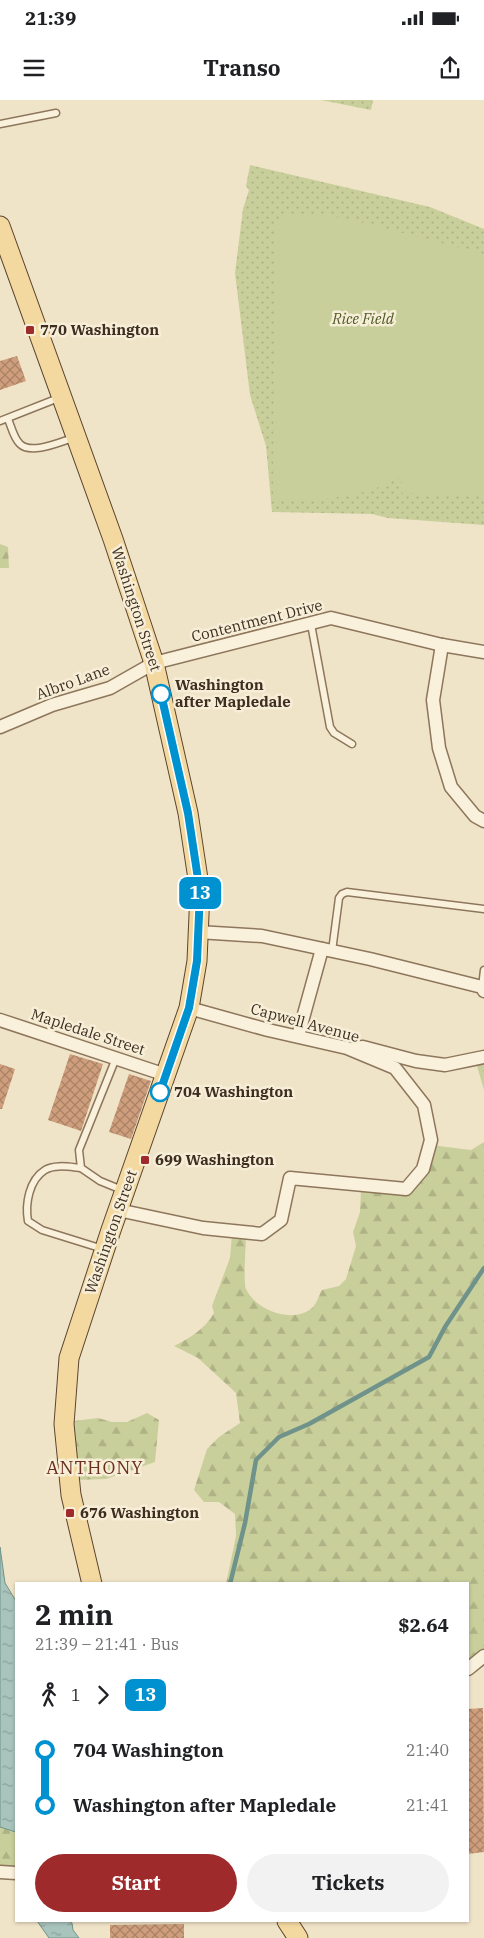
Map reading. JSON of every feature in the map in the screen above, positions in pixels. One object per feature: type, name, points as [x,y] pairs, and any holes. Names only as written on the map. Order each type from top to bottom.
[{"type":"main road","name":"Washington Street","points":[[0,226],[77,437],[154,663],[188,813],[200,892],[197,961],[189,1008],[104,1250],[69,1358],[64,1424],[71,1495],[92,1582]]},
{"type":"main road","points":[[288,1922],[298,1938]]},
{"type":"street","name":"Contentment Drive","points":[[154,663],[331,618],[442,645],[484,652]]},
{"type":"street","points":[[442,645],[433,700],[439,748],[451,787],[475,816],[484,821]]},
{"type":"street","name":"Albro Lane","points":[[0,727],[52,705],[110,688],[154,663]]},
{"type":"street","points":[[198,932],[262,936],[327,950],[483,989]]},
{"type":"street","points":[[298,1036],[327,950]]},
{"type":"street","name":"Capwell Avenue","points":[[118,1210],[203,1228],[262,1234],[281,1220],[290,1178],[406,1189],[423,1168],[431,1140],[424,1105],[395,1068],[347,1048],[268,1030],[189,1008]]},
{"type":"street","name":"Mapledale Street","points":[[0,1020],[166,1075]]},
{"type":"street","points":[[347,1048],[363,1046],[416,1061],[445,1065],[484,1057]]},
{"type":"street","points":[[469,1668],[484,1656]]},
{"type":"street","points":[[0,1872],[15,1873]]},
{"type":"lane","points":[[0,124],[56,113]]},
{"type":"lane","points":[[0,422],[62,397]]},
{"type":"lane","points":[[8,419],[18,444],[26,448],[41,448],[77,437]]},
{"type":"lane","points":[[310,624],[330,727],[334,733],[352,744]]},
{"type":"lane","points":[[327,950],[339,898],[347,892],[484,909]]},
{"type":"lane","points":[[483,989],[484,970]]},
{"type":"lane","points":[[81,1168],[80,1150],[116,1058]]},
{"type":"lane","points":[[104,1250],[42,1230],[28,1221],[26,1212],[29,1194],[40,1174],[46,1169],[59,1166],[81,1168],[100,1181],[125,1191]]},
{"type":"green space","points":[[321,100],[373,100],[371,110]]},
{"type":"green space","name":"Rice Field","points":[[250,165],[430,207],[484,229],[484,525],[388,518],[372,514],[272,512],[266,446],[250,395],[235,273],[243,209],[249,190],[246,186]]},
{"type":"green space","name":"Rice Field","points":[[286,213],[345,218],[484,254],[484,495],[402,493],[402,476],[370,490],[339,497],[307,500],[273,500],[275,224]]},
{"type":"green space","points":[[0,544],[8,547],[9,568],[0,568]]},
{"type":"green space","points":[[484,1055],[484,1090],[475,1059]]},
{"type":"green space","points":[[484,1142],[484,1658],[469,1670],[469,1582],[226,1582],[236,1536],[235,1514],[219,1502],[204,1502],[194,1490],[207,1449],[219,1437],[240,1423],[236,1393],[198,1358],[174,1346],[197,1332],[214,1313],[212,1306],[230,1258],[232,1234],[246,1234],[245,1285],[251,1297],[258,1304],[276,1313],[296,1315],[305,1312],[313,1307],[322,1290],[339,1286],[346,1279],[356,1246],[353,1232],[360,1212],[361,1189],[407,1189],[431,1145],[471,1150]]},
{"type":"green space","points":[[147,1413],[159,1420],[155,1462],[106,1479],[74,1480],[66,1422],[98,1418],[112,1422],[127,1422]]},
{"type":"green space","points":[[0,1827],[15,1832],[15,1873],[0,1873]]},
{"type":"water","points":[[0,1547],[5,1583],[15,1599],[15,1832],[0,1827]]},
{"type":"water","points":[[38,1922],[70,1922],[73,1930],[79,1938],[49,1938]]},
{"type":"building","points":[[17,356],[26,381],[0,390],[0,361]]},
{"type":"building","points":[[70,1054],[103,1064],[81,1131],[48,1120]]},
{"type":"building","points":[[0,1064],[15,1069],[2,1109],[0,1109]]},
{"type":"building","points":[[129,1074],[151,1081],[131,1139],[109,1132]]},
{"type":"building","points":[[483,1708],[484,1852],[469,1854],[469,1709]]},
{"type":"building","points":[[184,1924],[184,1938],[110,1938],[110,1925]]},
{"type":"waterway","points":[[230,1582],[245,1523],[256,1460],[279,1437],[309,1424],[429,1357],[445,1327],[484,1268]]},
{"type":"bus line","name":"13","points":[[160,1092],[189,1008],[197,961],[200,892],[188,813],[161,694]]},
{"type":"place","name":"770 Washington","points":[[30,330]]},
{"type":"place","name":"Washington after Mapledale","points":[[161,694]]},
{"type":"place","name":"704 Washington","points":[[160,1092]]},
{"type":"place","name":"699 Washington","points":[[145,1160]]},
{"type":"place","name":"676 Washington","points":[[70,1513]]},
{"type":"district","name":"ANTHONY","points":[[95,1468]]}]
